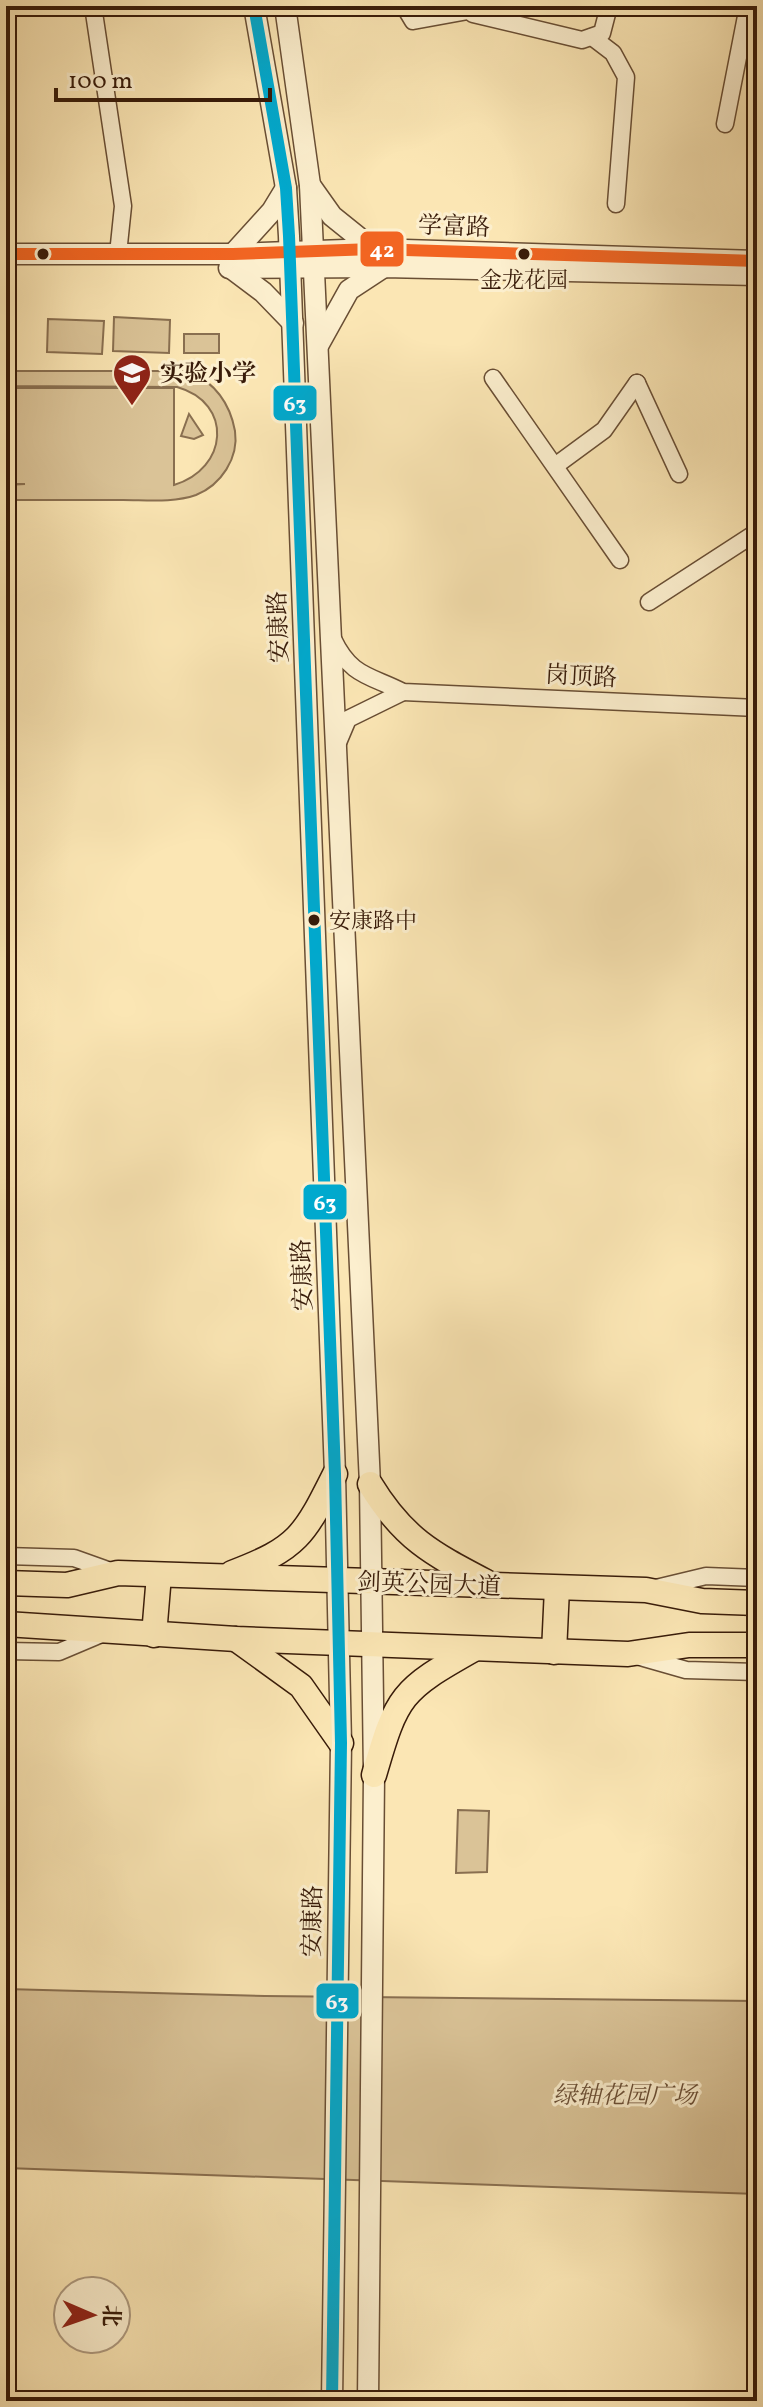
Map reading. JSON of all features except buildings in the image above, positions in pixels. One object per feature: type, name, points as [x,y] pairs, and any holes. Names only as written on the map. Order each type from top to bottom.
[{"type":"main road","points":[[222,1577],[286,1550],[312,1521],[335,1474]]},
{"type":"main road","points":[[370,1484],[402,1530],[422,1546],[495,1587]]},
{"type":"main road","name":"剑英公园大道","points":[[6,1583],[67,1585],[118,1573],[646,1590],[702,1601],[757,1603]]},
{"type":"main road","points":[[154,1635],[159,1575]]},
{"type":"main road","points":[[554,1652],[557,1588]]},
{"type":"main road","points":[[6,1624],[154,1635],[554,1652],[628,1654],[689,1645],[757,1645]]},
{"type":"main road","points":[[236,1639],[301,1686],[341,1743]]},
{"type":"main road","points":[[374,1775],[391,1717],[410,1688],[474,1649]]},
{"type":"street","points":[[93,6],[123,206],[118,254]]},
{"type":"street","name":"安康路","points":[[254,6],[286,188],[291,267],[335,1474],[341,1743],[332,2396]]},
{"type":"street","points":[[285,6],[310,185],[370,1484],[374,1775],[368,2397],[332,2396]]},
{"type":"street","points":[[404,6],[413,21],[467,8],[582,40],[602,33],[609,6]]},
{"type":"street","points":[[725,124],[748,6]]},
{"type":"street","points":[[592,37],[613,53],[626,77],[616,204]]},
{"type":"street","points":[[310,185],[332,216],[379,258],[349,290],[319,344]]},
{"type":"street","points":[[286,188],[272,211],[232,261],[293,323]]},
{"type":"street","name":"学富路","points":[[6,254],[118,254],[291,267],[314,259]]},
{"type":"street","name":"学富路","points":[[379,258],[757,275]]},
{"type":"street","name":"学富路","points":[[6,267],[379,258],[757,261]]},
{"type":"street","points":[[493,378],[620,560]]},
{"type":"street","points":[[555,466],[604,430],[637,383],[679,474]]},
{"type":"street","points":[[296,409],[322,409]]},
{"type":"street","points":[[649,602],[757,532]]},
{"type":"street","points":[[332,635],[344,661],[373,682],[403,692]]},
{"type":"street","points":[[337,745],[348,719],[403,692]]},
{"type":"street","name":"岗顶路","points":[[403,692],[757,708]]},
{"type":"street","points":[[6,1556],[74,1558],[118,1573]]},
{"type":"street","points":[[646,1590],[706,1576],[757,1578]]},
{"type":"street","points":[[6,1651],[59,1652],[106,1632]]},
{"type":"street","points":[[628,1654],[686,1670],[757,1672]]},
{"type":"green space","points":[[114,317],[170,320],[169,353],[113,351]]},
{"type":"green space","points":[[48,319],[104,321],[102,354],[47,352]]},
{"type":"green space","points":[[184,334],[219,334],[219,353],[184,353]]},
{"type":"green space","points":[[6,371],[189,371],[214,388],[225,403],[235,431],[231,460],[213,485],[196,495],[178,499],[6,500],[6,485],[25,484],[6,484],[6,388],[174,388],[174,485],[192,477],[205,465],[214,451],[217,436],[215,421],[208,407],[195,395],[177,387],[6,386]]},
{"type":"green space","points":[[189,414],[203,435],[194,439],[181,436]]},
{"type":"green space","points":[[458,1810],[489,1811],[487,1872],[456,1873]]},
{"type":"green space","name":"绿轴花园广场","points":[[6,1989],[265,1996],[757,2001],[757,2194],[6,2168]]},
{"type":"transit line","name":"63","points":[[254,6],[286,188],[289,236],[335,1474],[341,1743],[332,2401]]},
{"type":"transit line","name":"42","points":[[6,254],[233,254],[373,249],[757,261]]},
{"type":"place","name":"金龙花园","points":[[524,254]]},
{"type":"place","name":"实验小学","points":[[132,407]]},
{"type":"place","name":"安康路中","points":[[314,920]]}]
